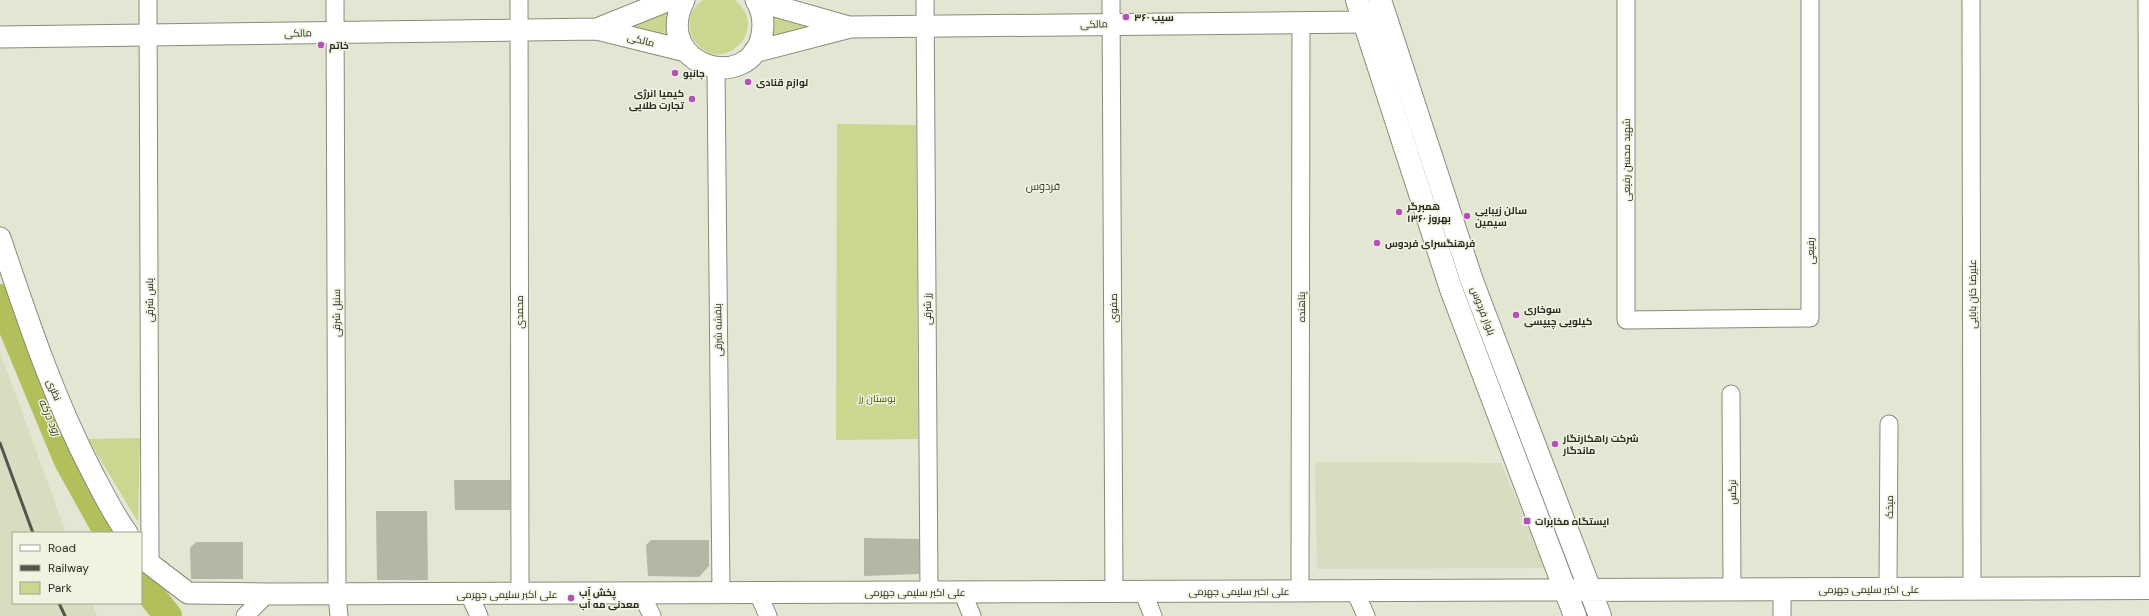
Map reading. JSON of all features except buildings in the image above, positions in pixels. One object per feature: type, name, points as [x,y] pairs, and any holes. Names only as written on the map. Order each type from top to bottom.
[{"type":"main road","points":[[1357,0],[1451,290],[1575,616]]},
{"type":"main road","name":"بلوار فردوس","points":[[1383,10],[1472,281],[1600,616]]},
{"type":"main road","name":"علی اکبر سلیمی جهرمی","points":[[1564,590],[2149,588]]},
{"type":"street","name":"یاس شرقی","points":[[145,558],[148,0]]},
{"type":"street","name":"سنبل شرقی","points":[[335,0],[337,594],[339,616]]},
{"type":"street","name":"محمدی","points":[[519,0],[520,593]]},
{"type":"street","name":"مالکی","points":[[597,29],[669,0]]},
{"type":"street","points":[[684,0],[678,12],[676,26],[679,40],[686,51],[704,65],[716,68],[730,67],[744,62],[754,52],[761,40],[764,27],[762,13],[756,0]]},
{"type":"street","name":"مالکی","points":[[756,0],[850,27]]},
{"type":"street","name":"رز شرقی","points":[[925,0],[929,592]]},
{"type":"street","name":"صفوی","points":[[1111,0],[1114,592]]},
{"type":"street","name":"شهید محسن رفیعی","points":[[1626,0],[1626,320]]},
{"type":"street","name":"رفیعی","points":[[1626,320],[1810,318],[1810,0]]},
{"type":"street","name":"علیرضا خان بابایی","points":[[1971,0],[1972,589]]},
{"type":"street","points":[[2147,0],[2149,588]]},
{"type":"street","name":"مالکی","points":[[754,52],[850,27],[1363,22],[1383,10]]},
{"type":"street","name":"پناهنده","points":[[1300,591],[1301,22]]},
{"type":"street","name":"مالکی","points":[[0,37],[597,29],[686,51]]},
{"type":"street","name":"بنفشه شرقی","points":[[716,68],[721,593]]},
{"type":"street","name":"نظری","points":[[0,238],[39,354],[76,441],[118,520],[126,532]]},
{"type":"street","name":"نرگس","points":[[1731,394],[1732,590]]},
{"type":"street","name":"میخک","points":[[1888,589],[1889,424]]},
{"type":"street","points":[[145,558],[188,593],[266,594]]},
{"type":"street","name":"علی اکبر سلیمی جهرمی","points":[[266,594],[1564,590]]},
{"type":"street","points":[[1782,590],[1782,616]]},
{"type":"street","points":[[1143,591],[1153,616]]},
{"type":"street","points":[[1355,591],[1366,616]]},
{"type":"street","points":[[962,592],[972,616]]},
{"type":"street","points":[[641,593],[652,616]]},
{"type":"street","points":[[758,593],[768,616]]},
{"type":"street","points":[[245,616],[266,594]]},
{"type":"street","points":[[469,594],[479,616]]},
{"type":"shaded area","points":[[0,352],[66,532],[12,532],[12,604],[92,604],[97,616],[0,616]]},
{"type":"shaded area","points":[[1315,462],[1501,463],[1546,568],[1317,569]]},
{"type":"green space","points":[[703,0],[735,0],[745,12],[748,24],[746,35],[739,45],[730,51],[719,54],[708,53],[693,39],[690,29],[690,18],[697,5]]},
{"type":"green space","points":[[667,10],[668,39],[616,27]]},
{"type":"green space","points":[[771,13],[821,26],[772,36]]},
{"type":"green space","name":"بوستان رز","points":[[837,124],[916,125],[918,439],[836,440]]},
{"type":"green space","points":[[140,438],[138,522],[88,439]]},
{"type":"waterway","name":"رود درکه","points":[[0,298],[68,461],[107,532]]},
{"type":"waterway","name":"رود درکه","points":[[142,583],[168,616]]},
{"type":"railway","points":[[0,443],[33,532]]},
{"type":"railway","points":[[59,604],[65,616]]},
{"type":"place","name":"سیب ۳۶۰","points":[[1126,17]]},
{"type":"place","name":"خاتم","points":[[321,45]]},
{"type":"place","name":"جانبو","points":[[675,73]]},
{"type":"place","name":"لوازم قنادی","points":[[748,82]]},
{"type":"place","name":"کیمیا انرژی تجارت طلایی","points":[[692,99]]},
{"type":"place","name":"همبرگر بهروز ۱۳۶۰","points":[[1399,212]]},
{"type":"place","name":"سالن زیبایی سیمین","points":[[1467,216]]},
{"type":"place","name":"فرهنگسرای فردوس","points":[[1377,243]]},
{"type":"place","name":"سوخاری كيلويی چيپسی","points":[[1516,315]]},
{"type":"place","name":"شرکت راهکارنگار ماندگار","points":[[1555,444]]},
{"type":"place","name":"ایستگاه مخابرات","points":[[1527,521]]},
{"type":"place","name":"پخش آب معدنی مه آب","points":[[571,598]]},
{"type":"district","name":"فردوس","points":[[1043,186]]}]
